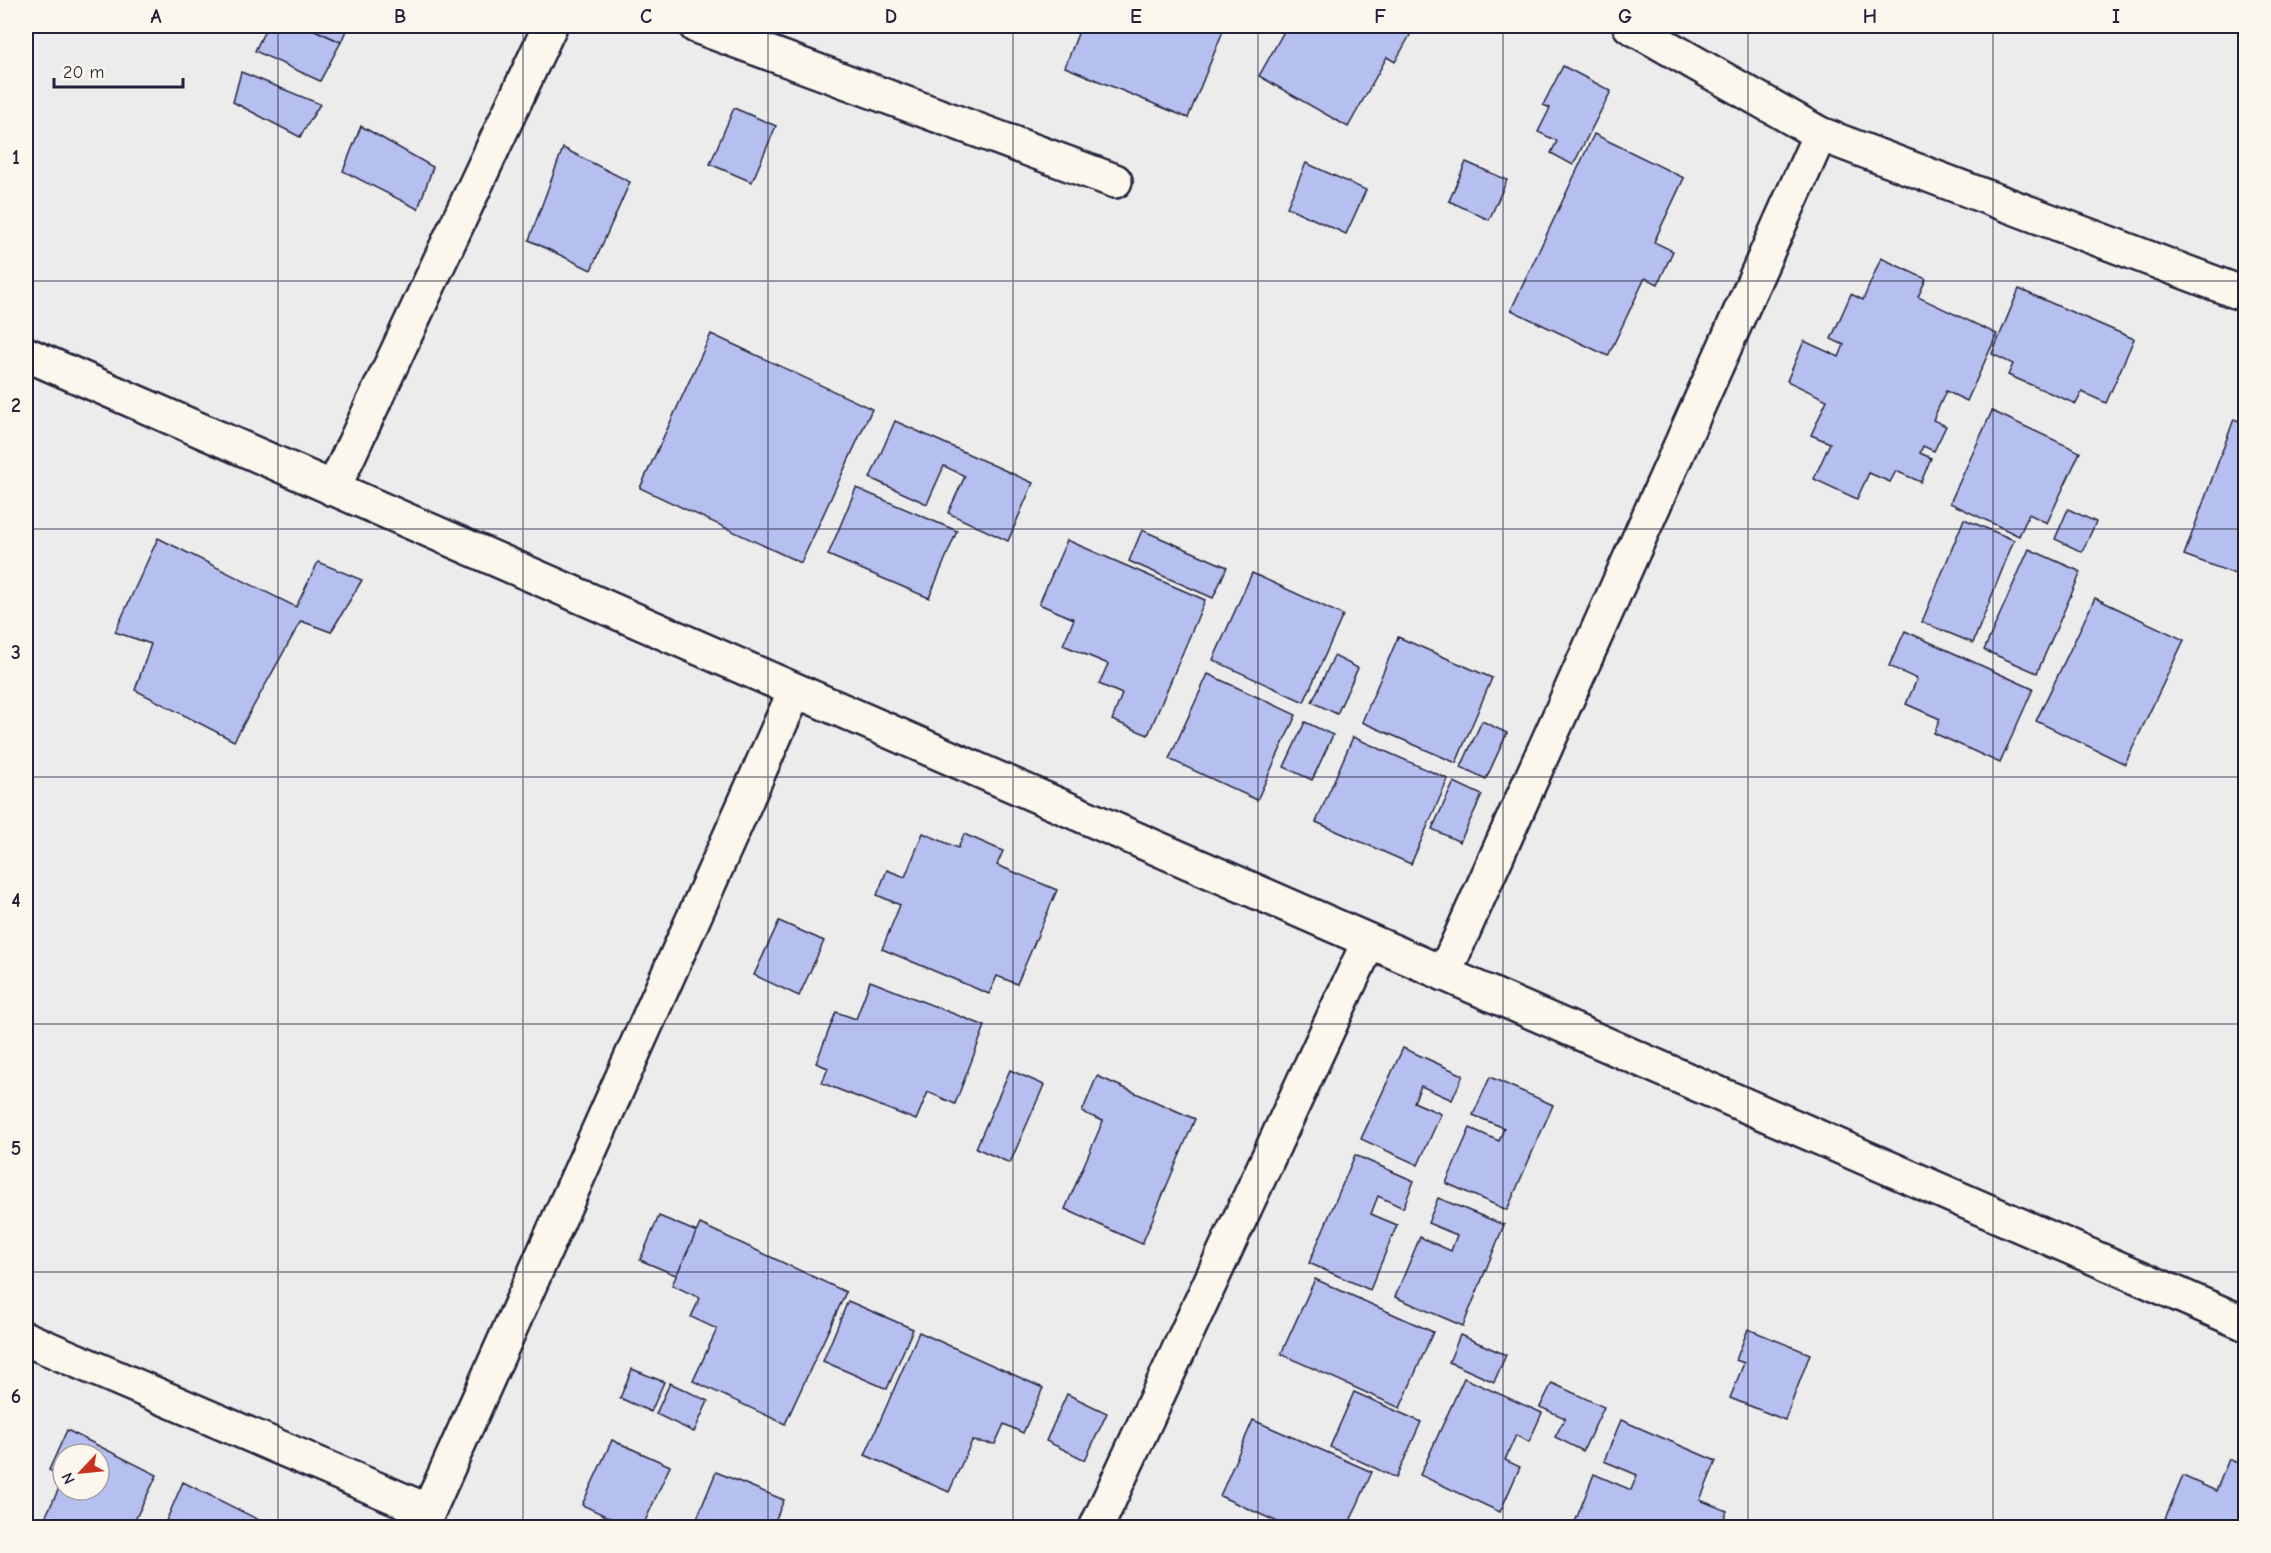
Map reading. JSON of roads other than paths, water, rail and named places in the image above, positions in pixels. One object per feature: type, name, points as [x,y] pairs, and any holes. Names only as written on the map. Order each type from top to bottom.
[{"type":"street","points":[[333,489],[550,26]]},
{"type":"street","points":[[696,26],[1115,181]]},
{"type":"street","points":[[1630,26],[1820,134],[2246,295]]},
{"type":"street","points":[[1444,974],[1820,134]]},
{"type":"street","points":[[26,354],[2246,1324]]},
{"type":"street","points":[[26,1339],[425,1519],[795,691]]},
{"type":"street","points":[[1098,1527],[1369,941]]}]
